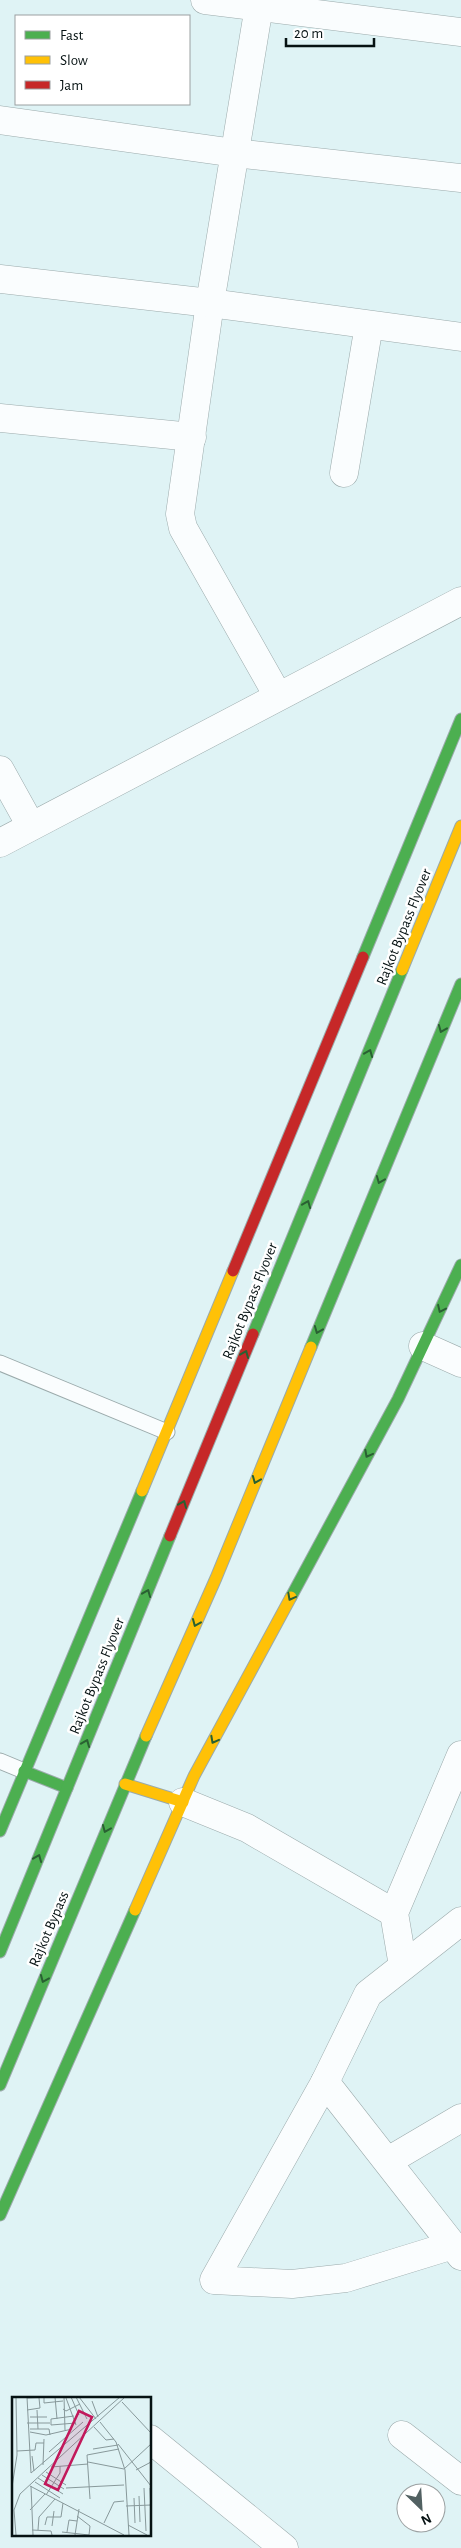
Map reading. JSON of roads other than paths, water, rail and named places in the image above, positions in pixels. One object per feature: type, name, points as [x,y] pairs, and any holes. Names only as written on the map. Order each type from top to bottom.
[{"type":"main road","points":[[0,1831],[461,719]]},
{"type":"main road","name":"Rajkot Bypass Flyover","points":[[67,1788],[461,826]]},
{"type":"main road","points":[[183,1802],[125,1784],[216,1578],[461,984]]},
{"type":"main road","points":[[0,2215],[194,1776],[398,1399],[461,1265]]},
{"type":"main road","points":[[0,1952],[67,1788],[24,1771]]},
{"type":"main road","name":"Rajkot Bypass","points":[[0,2085],[125,1784]]},
{"type":"main road","points":[[6,1904],[25,1890]]},
{"type":"street","points":[[205,0],[259,3],[461,32]]},
{"type":"street","points":[[259,3],[210,303],[192,437],[180,502],[180,514],[183,528],[278,696]]},
{"type":"street","points":[[0,120],[235,154],[461,178]]},
{"type":"street","points":[[0,279],[210,303],[461,337]]},
{"type":"street","points":[[344,473],[370,325]]},
{"type":"street","points":[[0,418],[192,437]]},
{"type":"street","points":[[0,843],[461,601]]},
{"type":"street","points":[[0,770],[31,826]]},
{"type":"street","points":[[423,1346],[461,1362]]},
{"type":"street","points":[[403,1966],[394,1913],[461,1755]]},
{"type":"street","points":[[183,1802],[247,1828],[394,1913]]},
{"type":"street","points":[[326,2082],[457,2251],[346,2278],[292,2284],[214,2280],[326,2082],[368,1994],[461,1921]]},
{"type":"street","points":[[388,2161],[461,2118]]},
{"type":"street","points":[[402,2435],[461,2481]]},
{"type":"street","points":[[151,2440],[284,2548]]},
{"type":"lane","points":[[0,1363],[167,1432]]},
{"type":"lane","points":[[0,1761],[24,1771]]}]
